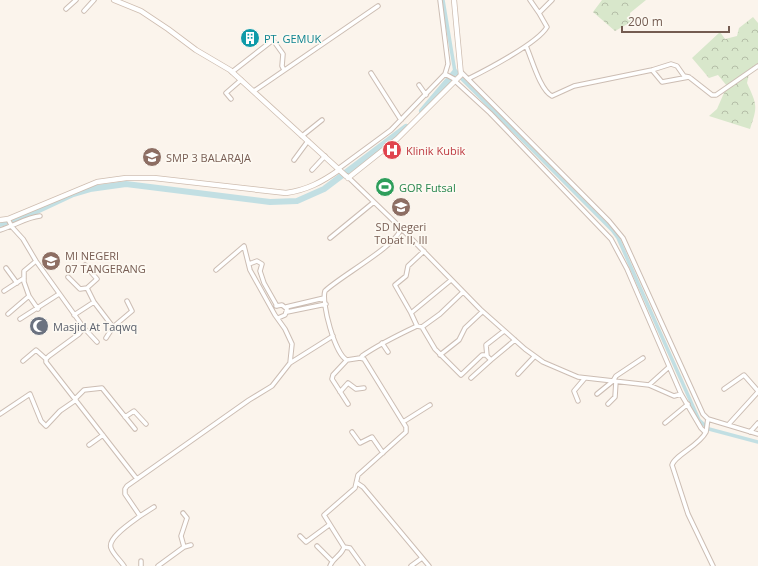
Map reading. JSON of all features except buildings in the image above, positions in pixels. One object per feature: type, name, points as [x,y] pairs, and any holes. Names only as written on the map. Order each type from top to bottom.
[{"type":"main road","points":[[114,0],[141,12],[168,29],[196,50],[232,72],[347,177],[398,139],[458,78],[454,0]]},
{"type":"main road","points":[[0,220],[8,220],[97,182],[154,178],[286,193],[315,186],[339,170]]},
{"type":"street","points":[[66,9],[76,0]]},
{"type":"street","points":[[84,11],[94,0]]},
{"type":"street","points":[[339,170],[391,130],[446,75],[448,64],[440,0]]},
{"type":"street","points":[[446,75],[468,79],[526,46],[546,28],[539,13],[530,0]]},
{"type":"street","points":[[539,13],[552,0]]},
{"type":"street","points":[[254,91],[378,6]]},
{"type":"street","points":[[232,72],[273,40],[283,54],[282,66],[284,70]]},
{"type":"street","points":[[526,46],[540,80],[548,93],[552,96],[574,86],[674,64],[684,76],[689,77],[712,95],[716,95],[758,66]]},
{"type":"street","points":[[652,70],[664,83],[689,77]]},
{"type":"street","points":[[371,73],[401,120]]},
{"type":"street","points":[[458,78],[611,239],[624,263],[681,394],[701,428],[706,431]]},
{"type":"street","points":[[468,79],[604,215],[623,238],[703,414],[708,420],[758,434]]},
{"type":"street","points":[[231,100],[226,93],[241,80]]},
{"type":"street","points":[[419,85],[426,95]]},
{"type":"street","points":[[302,136],[322,120]]},
{"type":"street","points":[[294,160],[308,141]]},
{"type":"street","points":[[312,170],[325,156]]},
{"type":"street","points":[[347,177],[424,251],[482,312],[534,357],[565,373],[586,378],[649,385],[674,396],[681,394]]},
{"type":"street","points":[[330,238],[374,202]]},
{"type":"street","points":[[0,230],[29,218],[40,216]]},
{"type":"street","points":[[8,220],[11,226],[23,239],[36,261],[74,315],[97,342]]},
{"type":"street","points":[[347,360],[341,355],[333,336],[324,298],[326,291],[381,249],[398,234],[400,228]]},
{"type":"street","points":[[216,270],[244,246],[249,264],[248,266],[254,274],[292,344],[290,363]]},
{"type":"street","points":[[424,251],[408,266],[406,276],[395,285],[411,313],[440,355],[461,375],[482,355],[487,356]]},
{"type":"street","points":[[36,261],[26,268],[24,278],[29,296],[38,309]]},
{"type":"street","points":[[249,264],[254,261],[260,262],[262,266],[260,271],[264,283],[277,306]]},
{"type":"street","points":[[68,276],[81,290],[87,288],[98,280],[85,265]]},
{"type":"street","points":[[6,268],[17,283]]},
{"type":"street","points":[[254,274],[260,271]]},
{"type":"street","points":[[4,291],[24,278]]},
{"type":"street","points":[[411,313],[451,280]]},
{"type":"street","points":[[76,285],[80,282]]},
{"type":"street","points":[[87,288],[94,302],[112,327]]},
{"type":"street","points":[[348,404],[332,377],[347,360],[361,358],[382,343],[420,326],[440,314],[463,292]]},
{"type":"street","points":[[20,319],[38,309],[59,294]]},
{"type":"street","points":[[8,314],[29,296]]},
{"type":"street","points":[[273,310],[277,306],[282,305],[286,307],[324,298]]},
{"type":"street","points":[[106,338],[112,327],[132,311],[127,301]]},
{"type":"street","points":[[74,315],[94,302]]},
{"type":"street","points":[[278,318],[285,315],[287,312],[326,304]]},
{"type":"street","points":[[286,307],[287,312]]},
{"type":"street","points":[[440,355],[459,340],[465,328],[482,312]]},
{"type":"street","points":[[46,359],[79,334],[84,328]]},
{"type":"street","points":[[491,360],[487,356],[486,345],[504,331]]},
{"type":"street","points":[[140,516],[125,492],[127,486],[249,400],[272,386],[290,363],[333,336]]},
{"type":"street","points":[[471,378],[514,340]]},
{"type":"street","points":[[382,343],[388,352]]},
{"type":"street","points":[[23,361],[36,350],[46,359],[137,479]]},
{"type":"street","points":[[518,374],[534,357]]},
{"type":"street","points":[[361,358],[365,361],[403,422],[406,432],[358,475],[355,488],[325,513],[324,517],[344,547],[350,548],[363,566]]},
{"type":"street","points":[[597,394],[614,381],[616,376],[643,358]]},
{"type":"street","points":[[649,385],[669,368]]},
{"type":"street","points":[[724,389],[744,375],[758,392],[728,425]]},
{"type":"street","points":[[578,401],[574,391],[586,378]]},
{"type":"street","points":[[608,404],[615,396],[614,381]]},
{"type":"street","points":[[340,392],[348,383],[356,389],[364,388]]},
{"type":"street","points":[[0,414],[30,394],[41,421],[46,426],[60,411],[84,390],[101,387],[135,429]]},
{"type":"street","points":[[665,423],[688,404]]},
{"type":"street","points":[[403,422],[430,405]]},
{"type":"street","points":[[125,417],[134,411],[146,424]]},
{"type":"street","points":[[708,420],[706,431],[700,441],[676,459],[672,465],[688,514],[713,566]]},
{"type":"street","points":[[750,432],[758,423]]},
{"type":"street","points":[[352,432],[360,443],[372,437],[383,453]]},
{"type":"street","points":[[89,445],[103,435]]},
{"type":"street","points":[[357,483],[363,487],[429,566]]},
{"type":"street","points":[[124,566],[111,548],[111,541],[140,516],[154,507]]},
{"type":"street","points":[[183,513],[187,518],[181,536],[184,547]]},
{"type":"street","points":[[300,536],[306,542],[329,525]]},
{"type":"street","points":[[158,566],[184,547],[191,545]]},
{"type":"street","points":[[317,546],[332,561]]},
{"type":"street","points":[[330,566],[332,561],[342,552],[344,547]]},
{"type":"street","points":[[411,566],[422,558]]},
{"type":"street","points":[[141,561],[141,566]]},
{"type":"green space","points":[[602,0],[646,0],[630,13],[631,22],[615,31],[593,12]]},
{"type":"green space","points":[[753,17],[758,23],[758,68],[749,74],[747,83],[753,96],[755,106],[750,129],[709,116],[717,109],[727,86],[718,75],[709,78],[692,58],[720,32],[725,39],[737,36],[739,28]]},
{"type":"waterway","points":[[443,0],[455,72],[612,230],[618,238],[699,420],[709,429],[758,442]]},
{"type":"waterway","points":[[422,111],[455,72]]},
{"type":"waterway","points":[[0,224],[26,216],[73,194],[90,189],[126,184],[270,202],[297,201],[324,189],[406,127]]},
{"type":"place","name":"PT. GEMUK","points":[[250,38]]},
{"type":"place","name":"Klinik Kubik","points":[[392,150]]},
{"type":"place","name":"SMP 3 BALARAJA","points":[[152,157]]},
{"type":"place","name":"GOR Futsal","points":[[385,187]]},
{"type":"place","name":"SD Negeri Tobat II, III","points":[[401,207]]},
{"type":"place","name":"MI NEGERI 07 TANGERANG","points":[[51,261]]},
{"type":"place","name":"Masjid At Taqwq","points":[[39,326]]}]
